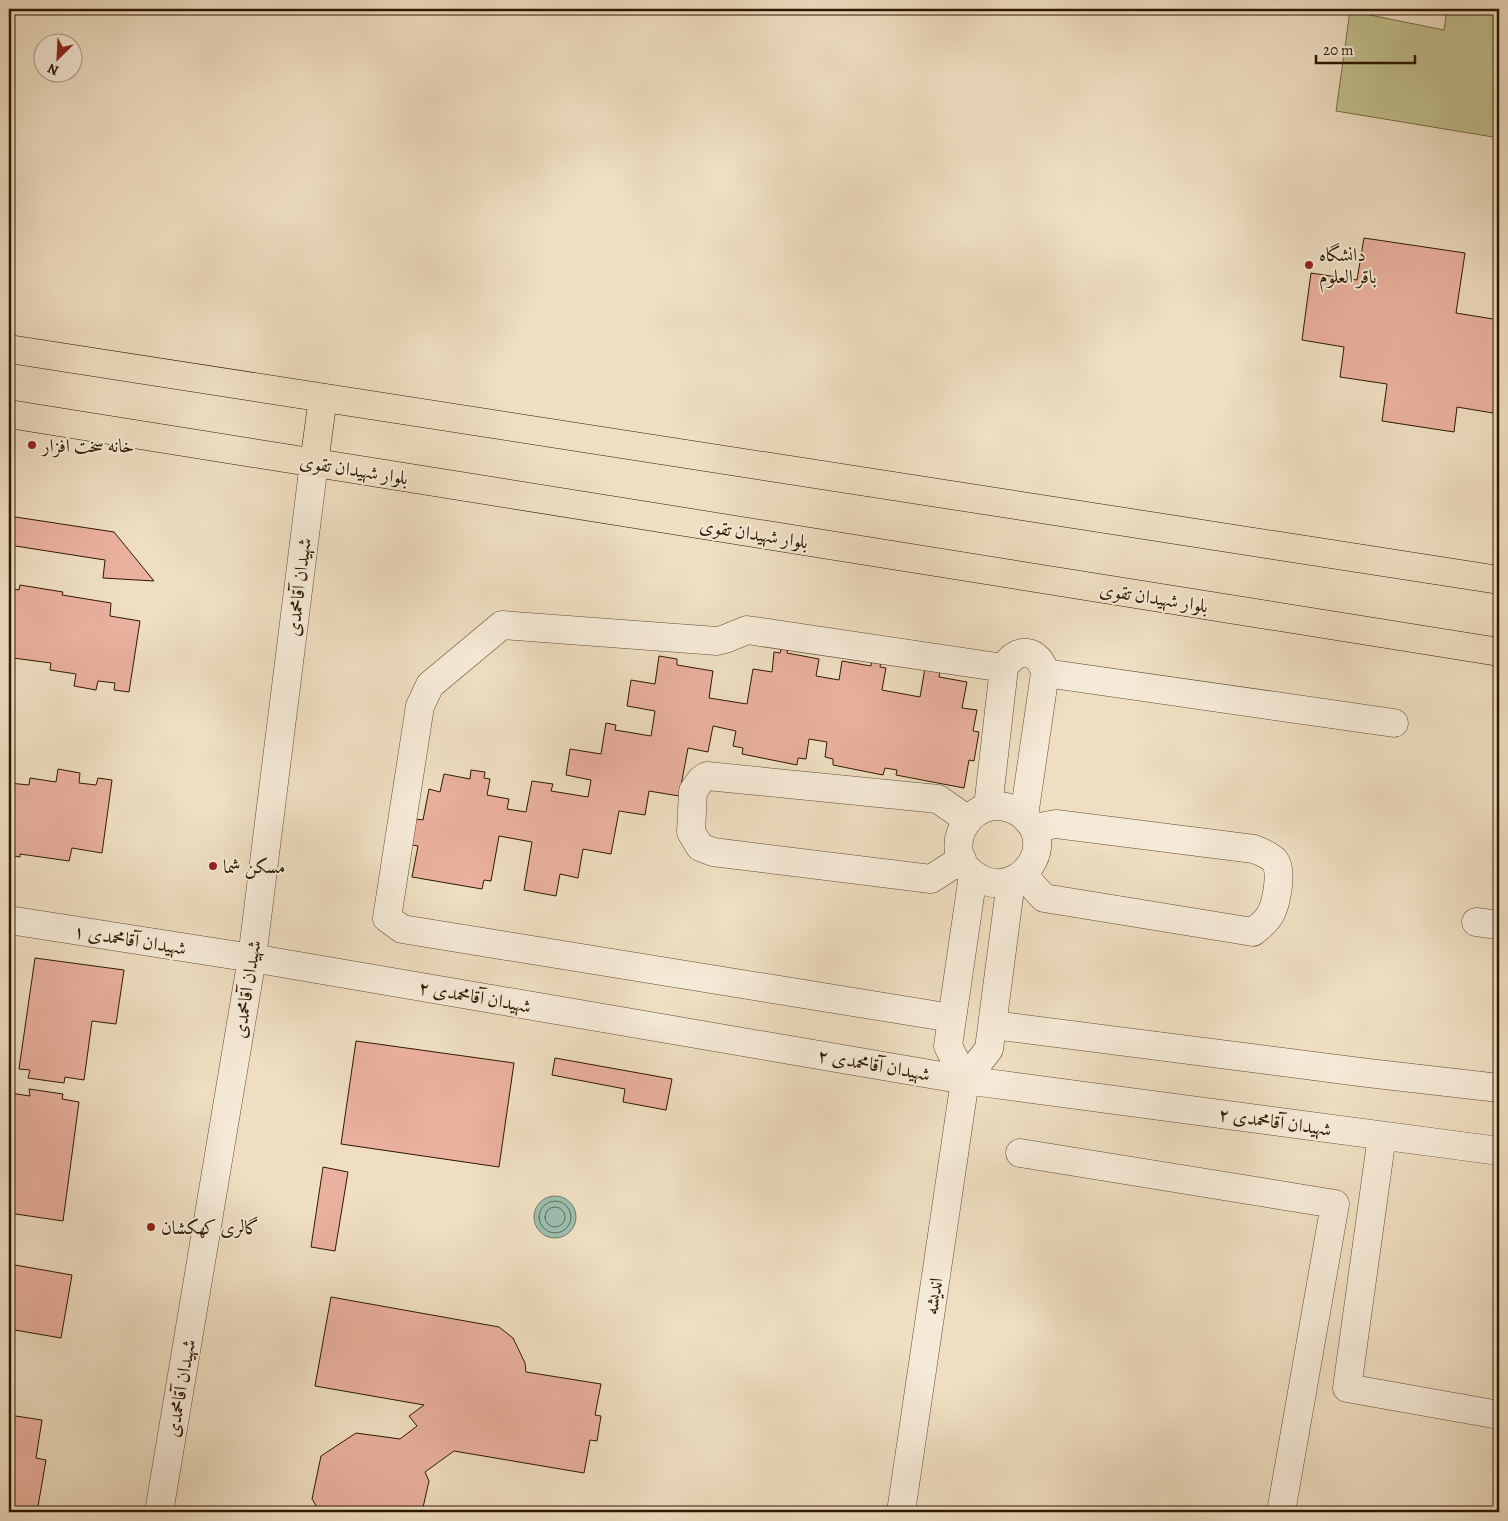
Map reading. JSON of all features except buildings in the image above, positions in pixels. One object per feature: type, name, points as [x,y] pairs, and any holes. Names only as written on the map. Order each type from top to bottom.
[{"type":"main road","points":[[9,349],[1499,580]]},
{"type":"main road","points":[[314,463],[323,398]]},
{"type":"main road","name":"بلوار شهیدان تقوی","points":[[9,414],[1499,652]]},
{"type":"street","name":"شهیدان آقامحمدی","points":[[159,1512],[252,958],[314,463]]},
{"type":"street","points":[[952,1018],[402,929],[387,918],[420,706],[430,685],[502,625],[717,641],[747,630],[1004,668]]},
{"type":"street","points":[[967,867],[932,878],[713,852],[700,847],[691,832],[693,791],[701,780],[707,776],[938,799],[978,814],[1007,807],[1016,810],[1029,822],[1036,840],[1036,853],[1031,865],[1017,878],[998,884],[985,881],[967,867],[959,849],[959,838],[978,814],[1004,668],[1008,660],[1022,653],[1031,654],[1038,658],[1043,665],[1045,673],[1029,822]]},
{"type":"street","points":[[1045,673],[1394,723]]},
{"type":"street","points":[[1017,878],[1044,898],[1253,932],[1264,924],[1274,906],[1278,870],[1275,861],[1267,855],[1254,850],[1029,822]]},
{"type":"street","points":[[967,867],[948,1046],[965,1080],[989,1049],[1017,878]]},
{"type":"street","name":"شهیدان آقامحمدی ۱","points":[[9,920],[252,958]]},
{"type":"street","name":"شهیدان آقامحمدی ۲","points":[[252,958],[965,1080],[1499,1151]]},
{"type":"street","points":[[992,1026],[1499,1088]]},
{"type":"street","name":"انديشه","points":[[901,1512],[965,1080]]},
{"type":"street","points":[[1382,1136],[1347,1388],[1499,1415]]},
{"type":"street","points":[[1020,1153],[1335,1204],[1281,1512]]},
{"type":"shaded area","points":[[1447,9],[1499,9],[1499,138],[1336,111],[1350,11],[1444,30]]},
{"type":"water","points":[[559,1196],[567,1199],[573,1205],[576,1217],[573,1229],[567,1235],[551,1238],[543,1235],[537,1229],[534,1213],[537,1205],[543,1199]]},
{"type":"place","name":"دانشگاه باقر العلوم","points":[[1309,265]]},
{"type":"place","name":"خانه سخت افزار","points":[[32,445]]},
{"type":"place","name":"مسکن شما","points":[[213,866]]},
{"type":"place","name":"گالری کهکشان","points":[[151,1227]]}]
